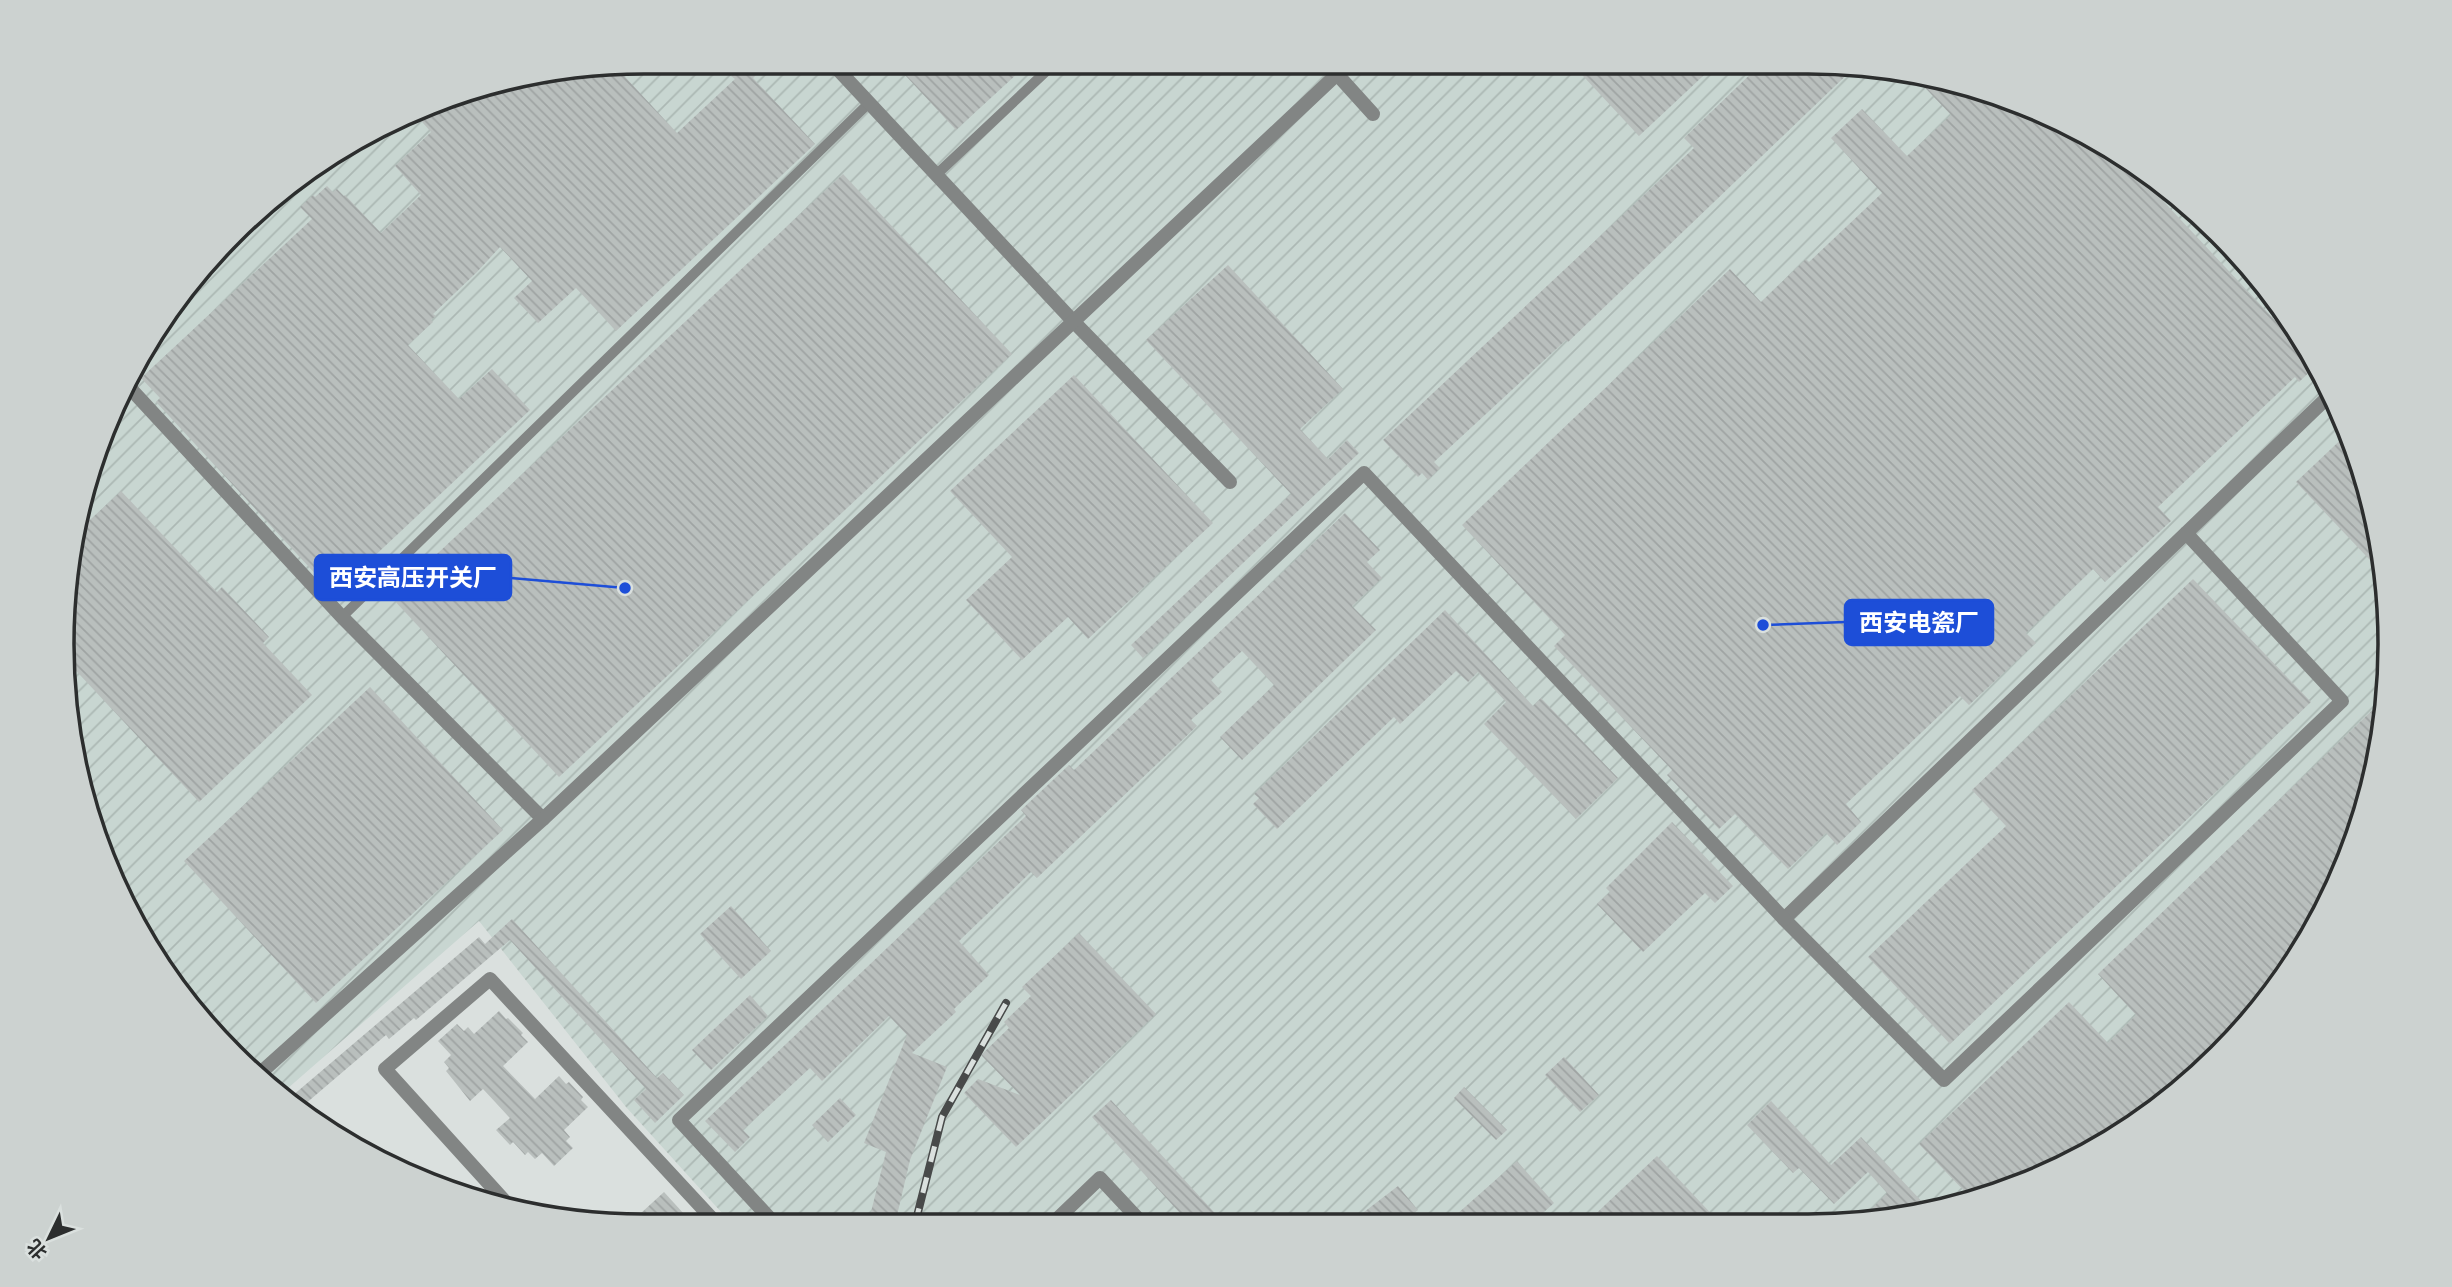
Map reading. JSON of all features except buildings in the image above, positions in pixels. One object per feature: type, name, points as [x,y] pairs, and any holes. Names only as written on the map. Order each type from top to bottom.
[{"type":"street","points":[[842,74],[1073,321],[1230,482]]},
{"type":"street","points":[[265,1069],[543,819],[1336,74]]},
{"type":"street","points":[[1338,74],[1373,114]]},
{"type":"street","points":[[132,391],[342,617],[543,819]]},
{"type":"street","points":[[1784,919],[2324,401]]},
{"type":"street","points":[[766,1214],[679,1120],[1364,472],[1784,919],[1944,1080],[2342,701],[2186,533]]},
{"type":"street","points":[[499,1195],[385,1069],[490,979],[708,1214]]},
{"type":"street","points":[[1062,1214],[1100,1178],[1134,1214]]},
{"type":"lane","points":[[937,174],[1043,74]]},
{"type":"lane","points":[[342,617],[869,103]]},
{"type":"shaded area","points":[[644,74],[1808,74],[1883,78],[1920,84],[1992,104],[2061,132],[2094,150],[2155,191],[2212,240],[2261,297],[2320,391],[2348,460],[2368,532],[2374,569],[2378,644],[2374,718],[2368,755],[2348,827],[2335,862],[2282,960],[2261,990],[2212,1047],[2155,1096],[2125,1117],[2061,1155],[2027,1170],[1992,1183],[1920,1203],[1883,1209],[1808,1214],[723,1214],[626,1107],[479,921],[288,1088],[240,1047],[191,990],[150,928],[117,862],[104,827],[84,755],[75,681],[75,606],[84,532],[104,460],[117,425],[150,358],[191,297],[215,268],[240,240],[297,191],[358,150],[425,117],[460,104],[532,84],[569,78]]},
{"type":"railway","points":[[918,1214],[942,1117],[1006,1003]]},
{"type":"place","name":"西安高压开关厂","points":[[625,588]]},
{"type":"place","name":"西安电瓷厂","points":[[1763,625]]}]
